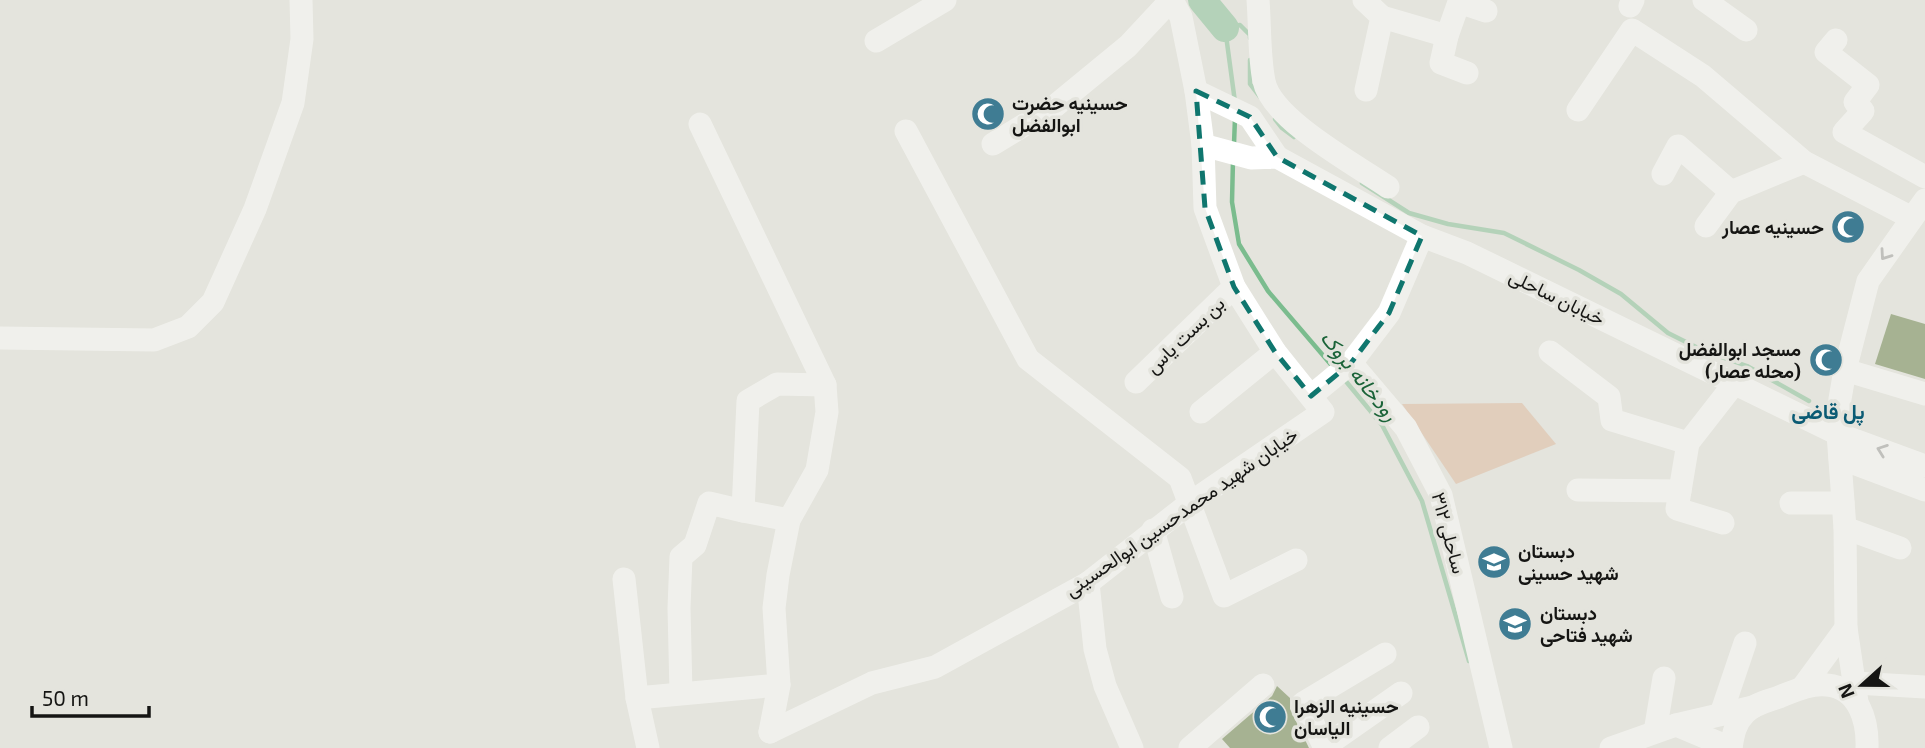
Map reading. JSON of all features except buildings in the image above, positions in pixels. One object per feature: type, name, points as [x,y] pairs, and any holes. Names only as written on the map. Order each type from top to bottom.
[{"type":"street","points":[[0,338],[154,340],[188,327],[213,302],[255,209],[293,103],[302,39],[301,0]]},
{"type":"street","points":[[876,41],[945,0]]},
{"type":"street","points":[[993,144],[1055,106],[1128,46],[1172,0],[1181,17],[1210,147],[1205,208],[1234,287],[1275,352],[1317,404]]},
{"type":"street","points":[[1258,0],[1264,83],[1272,100],[1298,127],[1388,187]]},
{"type":"street","points":[[1364,0],[1382,17],[1447,36]]},
{"type":"street","points":[[1706,0],[1746,30]]},
{"type":"street","points":[[1467,73],[1441,63],[1447,36],[1459,2],[1486,11]]},
{"type":"street","points":[[1366,90],[1382,17]]},
{"type":"street","points":[[1578,110],[1632,30],[1703,76],[1804,162],[1918,209],[1868,281],[1840,399],[1838,434],[1845,528],[1846,628],[1867,748]]},
{"type":"street","points":[[1836,40],[1826,52],[1868,85],[1855,102],[1863,111],[1843,132],[1925,177]]},
{"type":"street","name":"خیابان ساحلی","points":[[1196,91],[1250,117],[1281,159],[1422,236],[1467,253],[1838,434],[1925,466]]},
{"type":"street","points":[[637,698],[779,685],[774,608],[778,575],[789,520],[817,470],[827,412],[825,386],[700,124]]},
{"type":"street","points":[[1281,159],[1298,127]]},
{"type":"street","points":[[906,131],[1028,359],[1180,478],[1224,596],[1296,560]]},
{"type":"street","points":[[1663,174],[1678,146],[1731,192]]},
{"type":"street","name":"خیابان ساحلی","points":[[1210,147],[1251,158],[1281,159]]},
{"type":"street","points":[[1706,226],[1731,192],[1804,162]]},
{"type":"street","points":[[1351,363],[1389,313],[1422,236]]},
{"type":"street","name":"بن بست یاس","points":[[1136,382],[1234,287]]},
{"type":"street","points":[[1201,412],[1275,352]]},
{"type":"street","points":[[1550,352],[1609,397],[1612,420],[1688,443]]},
{"type":"street","name":"خیابان شهید محمدحسین ابوالحسینی","points":[[779,685],[770,732],[872,683],[935,667],[1088,583],[1317,404],[1351,363]]},
{"type":"street","name":"ساحلی ۳۱۲","points":[[1351,363],[1406,428],[1441,495],[1501,748]]},
{"type":"street","points":[[1845,370],[1925,394]]},
{"type":"street","points":[[743,511],[748,401],[777,384],[825,386]]},
{"type":"street","points":[[1723,523],[1676,509],[1688,443],[1734,384]]},
{"type":"street","points":[[1840,458],[1925,490]]},
{"type":"street","points":[[1578,490],[1680,491]]},
{"type":"street","points":[[681,693],[681,557],[695,545],[709,503],[789,520]]},
{"type":"street","points":[[1791,503],[1843,503]]},
{"type":"street","points":[[1845,528],[1900,548]]},
{"type":"street","points":[[1153,530],[1172,597]]},
{"type":"street","points":[[624,579],[637,698],[648,748]]},
{"type":"street","points":[[1088,583],[1095,649],[1105,686],[1132,748]]},
{"type":"street","points":[[1802,688],[1846,628]]},
{"type":"street","points":[[1721,714],[1745,643]]},
{"type":"street","points":[[1385,654],[1303,704],[1325,747],[1401,693]]},
{"type":"street","points":[[1664,678],[1666,729]]},
{"type":"street","points":[[1190,748],[1263,685]]},
{"type":"street","points":[[1611,748],[1666,729],[1752,706],[1802,688],[1826,685],[1850,695],[1925,687]]},
{"type":"street","points":[[1666,729],[1731,748],[1737,725],[1752,706]]},
{"type":"street","points":[[1390,748],[1418,727]]},
{"type":"highlighted area","points":[[1196,91],[1250,117],[1277,157],[1422,236],[1389,313],[1351,363],[1311,396],[1275,352],[1234,287],[1205,208]]},
{"type":"shaded area","points":[[1522,403],[1556,444],[1456,484],[1402,404]]},
{"type":"waterway","points":[[1202,0],[1225,28]]},
{"type":"waterway","name":"رودخانه بروک","points":[[1235,102],[1225,28],[1240,25],[1250,38]]},
{"type":"waterway","points":[[1250,60],[1250,84],[1260,97]]},
{"type":"waterway","name":"رودخانه بروک","points":[[1234,144],[1235,118]]},
{"type":"waterway","points":[[1275,119],[1294,137]]},
{"type":"waterway","name":"رودخانه بروک","points":[[1233,160],[1232,202],[1239,244],[1268,291],[1333,367]]},
{"type":"waterway","points":[[1362,183],[1409,213],[1448,224],[1504,233],[1621,294],[1668,333],[1704,351],[1747,366],[1809,401]]},
{"type":"waterway","name":"رودخانه بروک","points":[[1344,379],[1382,425],[1422,501],[1469,661]]},
{"type":"place","name":"حسینیه حضرت ابوالفضل","points":[[988,114]]},
{"type":"place","name":"حسینیه عصار","points":[[1848,227]]},
{"type":"place","name":"مسجد ابوالفضل (محله عصار)","points":[[1826,360]]},
{"type":"place","name":"دبستان شهید حسینی","points":[[1494,562]]},
{"type":"place","name":"دبستان شهید فتاحی","points":[[1515,624]]},
{"type":"place","name":"حسینیه الزهرا الیاسان","points":[[1270,717]]},
{"type":"district","name":"پل قاضی","points":[[1828,412]]}]
